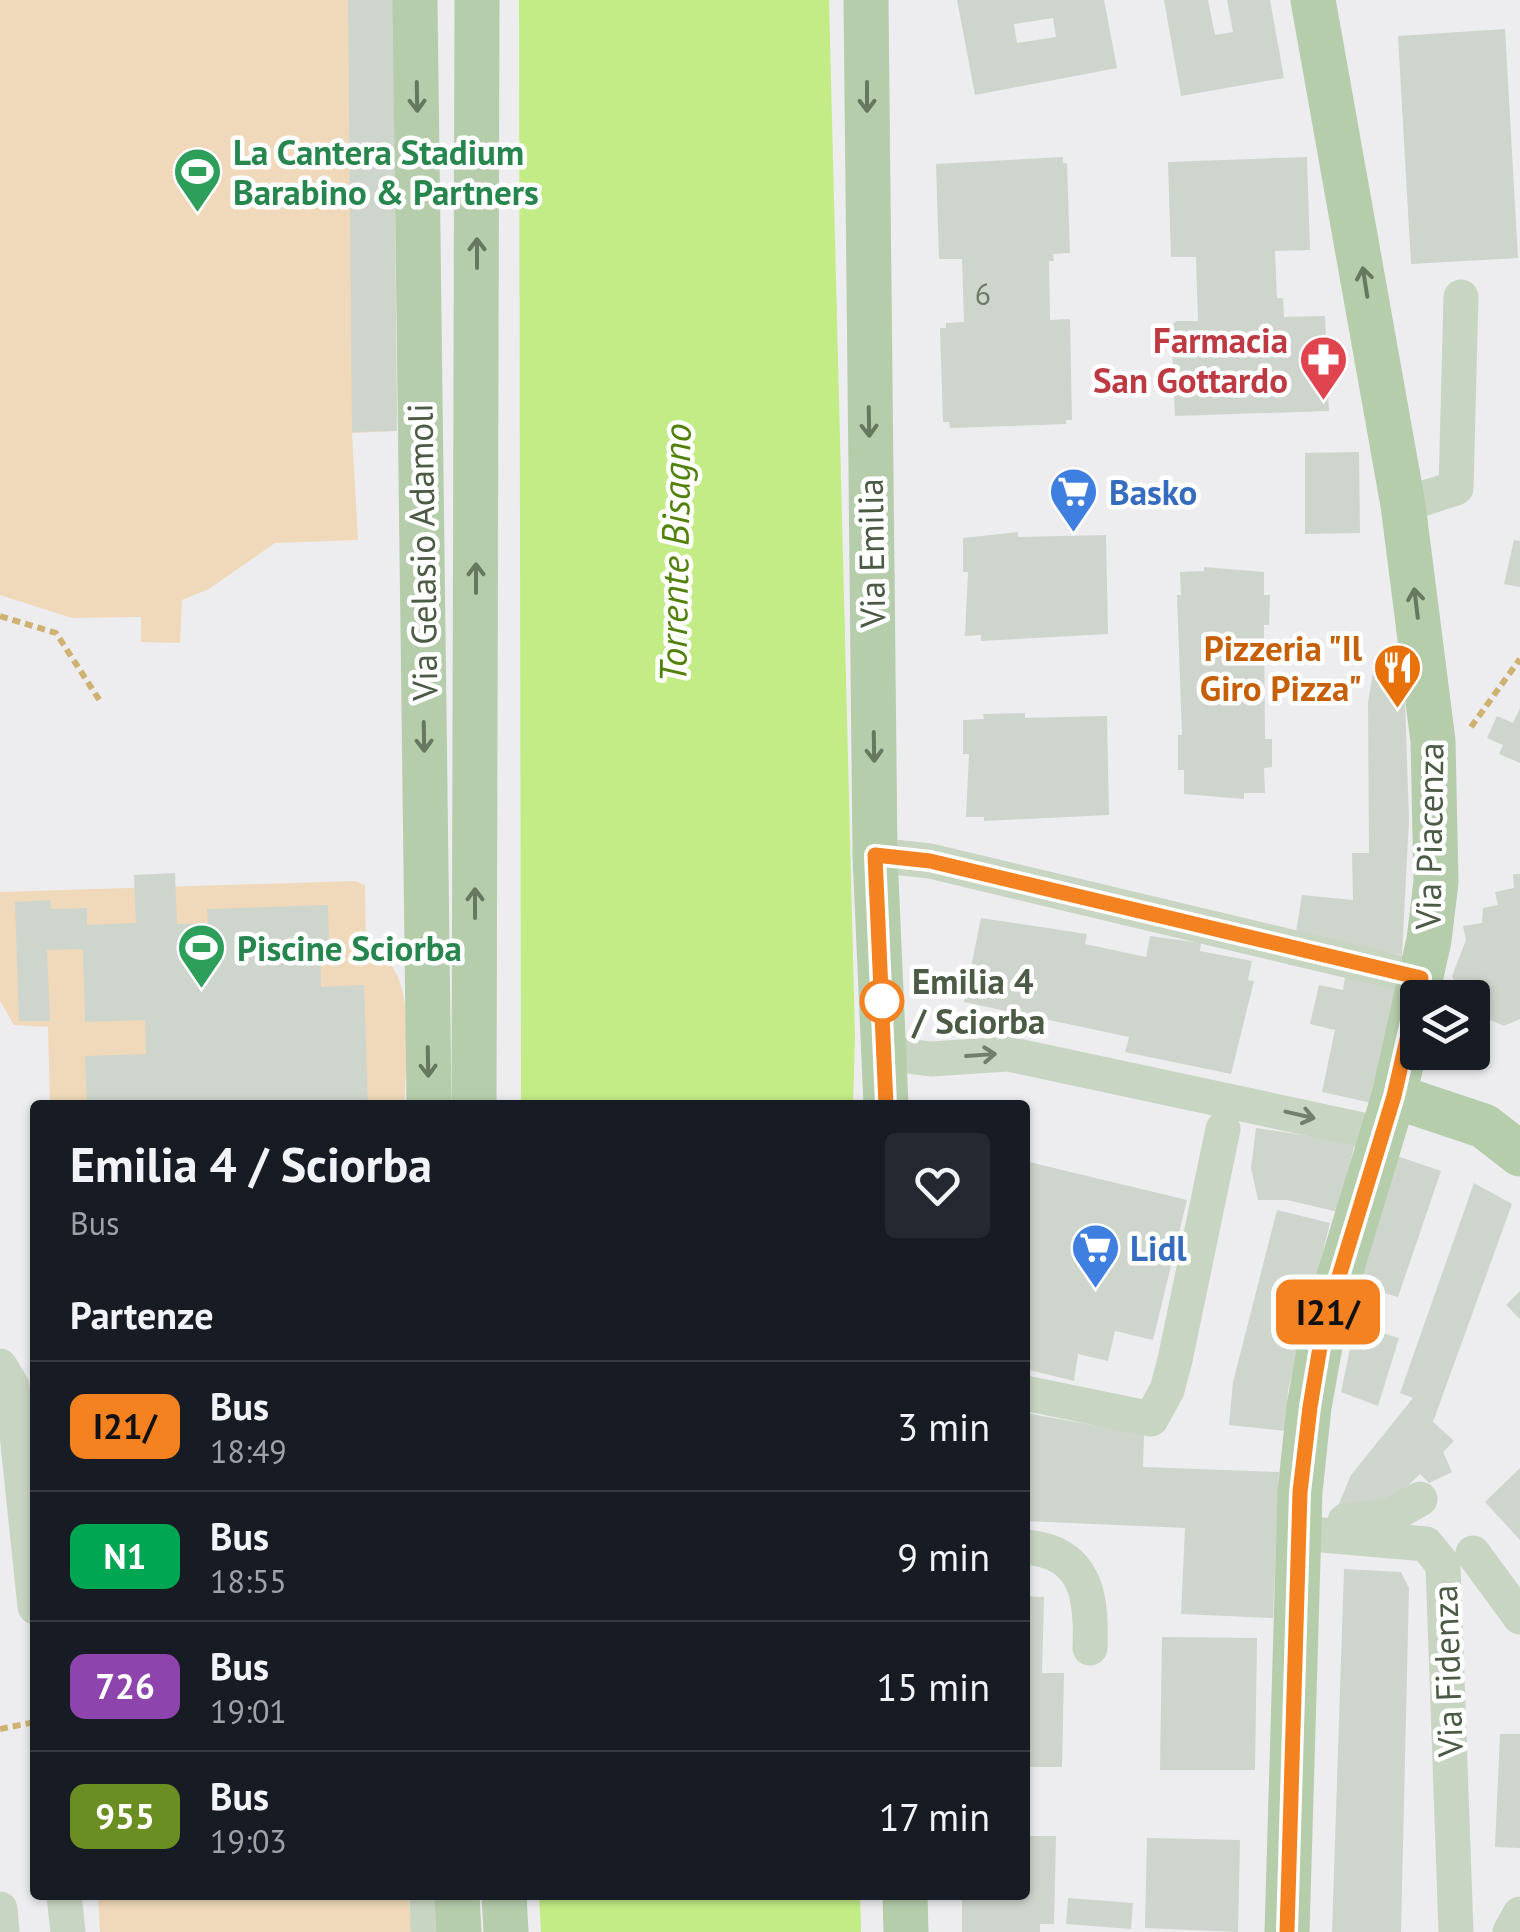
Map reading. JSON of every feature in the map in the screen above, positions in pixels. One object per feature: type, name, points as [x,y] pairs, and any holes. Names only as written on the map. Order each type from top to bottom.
[{"type":"main road","name":"Via Gelasio Adamoli","points":[[416,0],[428,1100]]},
{"type":"main road","name":"Via Gelasio Adamoli","points":[[474,1100],[477,0]]},
{"type":"main road","name":"Via Emilia","points":[[866,0],[875,855],[886,1100]]},
{"type":"main road","name":"Via Piacenza","points":[[1287,1932],[1299,1525],[1323,1329],[1388,1115],[1421,978],[1436,882],[1433,742],[1403,505],[1313,0]]},
{"type":"main road","points":[[1388,1115],[1484,1126],[1520,1154]]},
{"type":"main road","points":[[457,1900],[459,1932]]},
{"type":"main road","points":[[504,1900],[506,1932]]},
{"type":"main road","points":[[905,1900],[906,1932]]},
{"type":"street","points":[[1403,505],[1456,488],[1461,297]]},
{"type":"street","points":[[875,855],[930,861],[1421,978]]},
{"type":"street","points":[[884,1053],[931,1059],[1008,1054],[1388,1115]]},
{"type":"street","points":[[1030,1393],[1151,1418],[1167,1390],[1176,1360],[1223,1130]]},
{"type":"street","points":[[0,1366],[12,1386],[30,1558]]},
{"type":"street","points":[[1299,1525],[1390,1516],[1420,1499]]},
{"type":"street","name":"Via Fidenza","points":[[1299,1525],[1426,1544],[1442,1565],[1456,1932]]},
{"type":"street","points":[[1030,1549],[1059,1556],[1076,1570],[1088,1590],[1090,1648]]},
{"type":"street","points":[[1473,1553],[1520,1617]]},
{"type":"street","points":[[65,1900],[68,1932]]},
{"type":"street","points":[[427,1900],[428,1932]]},
{"type":"street","points":[[0,1909],[2,1932]]},
{"type":"street","points":[[1510,1932],[1520,1914]]},
{"type":"path","points":[[0,616],[56,633],[100,701]]},
{"type":"path","points":[[1471,727],[1520,658]]},
{"type":"path","points":[[0,1729],[30,1723]]},
{"type":"shaded area","name":"La Cantera Stadium Barabino & Partners","points":[[0,0],[393,0],[397,431],[352,433],[358,540],[275,543],[209,589],[182,600],[180,643],[141,642],[141,617],[72,618],[0,595]]},
{"type":"shaded area","name":"Piscine Sciorba","points":[[355,881],[365,885],[366,949],[384,957],[396,972],[403,992],[407,1039],[405,1100],[50,1100],[48,1027],[14,1025],[0,1001],[0,892]]},
{"type":"shaded area","points":[[98,1900],[409,1900],[413,1932],[100,1932]]},
{"type":"water","name":"Torrente Bisagno","points":[[519,0],[829,0],[855,1036],[853,1100],[521,1100]]},
{"type":"water","points":[[539,1900],[860,1900],[861,1932],[541,1932]]},
{"type":"building","points":[[348,0],[393,0],[397,431],[352,432]]},
{"type":"building","points":[[957,0],[1104,0],[1117,68],[975,95]],"holes":[[[1053,18],[1056,37],[1017,43],[1014,24]]]},
{"type":"building","points":[[1164,0],[1208,0],[1215,35],[1233,32],[1227,0],[1270,0],[1284,78],[1181,96]]},
{"type":"building","points":[[1505,29],[1518,258],[1411,264],[1398,36]]},
{"type":"building","points":[[1063,157],[1063,163],[1067,163],[1070,253],[1053,254],[1054,261],[1049,261],[1050,320],[1070,319],[1072,420],[1066,420],[1066,424],[950,428],[949,422],[943,422],[940,328],[946,328],[946,323],[964,322],[962,259],[939,259],[936,164]]},
{"type":"building","points":[[1307,157],[1310,250],[1275,251],[1277,298],[1283,298],[1284,317],[1325,316],[1329,411],[1175,416],[1171,326],[1176,321],[1198,321],[1196,257],[1171,257],[1168,162]]},
{"type":"building","points":[[1359,452],[1360,533],[1305,534],[1305,453]]},
{"type":"building","points":[[1018,532],[1018,537],[1106,535],[1108,634],[981,641],[981,635],[965,636],[968,572],[963,572],[963,538]]},
{"type":"building","points":[[1514,540],[1520,541],[1520,587],[1504,584]]},
{"type":"building","points":[[1204,567],[1264,572],[1264,595],[1270,595],[1269,625],[1264,625],[1265,739],[1272,739],[1272,767],[1264,768],[1265,793],[1244,793],[1244,799],[1184,794],[1184,770],[1178,770],[1178,735],[1182,735],[1177,595],[1181,595],[1180,572],[1204,571]]},
{"type":"building","points":[[1374,667],[1394,667],[1395,702],[1405,702],[1409,820],[1402,955],[1295,938],[1302,895],[1353,900],[1352,853],[1369,853],[1368,702]]},
{"type":"building","points":[[1520,708],[1520,763],[1499,754],[1503,745],[1487,738],[1497,716],[1513,723]]},
{"type":"building","points":[[1025,713],[1025,718],[1107,716],[1109,815],[984,821],[984,817],[966,817],[969,754],[963,754],[963,720],[984,719],[983,714]]},
{"type":"building","name":"Piscine Sciorba","points":[[175,873],[177,924],[208,923],[207,909],[328,905],[329,942],[320,942],[321,987],[364,985],[368,1100],[87,1100],[85,1056],[146,1054],[145,1020],[85,1022],[83,949],[47,950],[50,1021],[19,1021],[15,902],[50,900],[51,909],[87,908],[87,925],[136,923],[134,875]]},
{"type":"building","points":[[1513,874],[1520,874],[1520,1019],[1504,1026],[1490,1020],[1490,980],[1454,980],[1452,976],[1466,940],[1463,926],[1482,923],[1483,908],[1498,905],[1495,892],[1514,888]]},
{"type":"building","points":[[981,918],[1087,934],[1085,944],[1146,957],[1150,936],[1201,943],[1200,951],[1252,961],[1248,980],[1254,981],[1231,1074],[1125,1052],[1129,1037],[964,1002]]},
{"type":"building","points":[[1345,977],[1396,987],[1372,1103],[1322,1092],[1335,1030],[1310,1024],[1319,985],[1343,990]]},
{"type":"building","points":[[1256,1128],[1355,1143],[1338,1212],[1287,1200],[1258,1200],[1251,1168]]},
{"type":"building","points":[[1394,1155],[1441,1171],[1398,1297],[1358,1286]]},
{"type":"building","name":"Lidl","points":[[1030,1162],[1187,1200],[1153,1340],[1115,1331],[1108,1361],[1078,1354],[1074,1381],[1030,1370]]},
{"type":"building","points":[[1474,1183],[1512,1204],[1433,1422],[1454,1441],[1443,1452],[1452,1472],[1429,1483],[1420,1474],[1389,1504],[1338,1506],[1351,1475],[1413,1398],[1400,1393]]},
{"type":"building","points":[[1277,1210],[1330,1223],[1288,1390],[1286,1431],[1229,1425],[1233,1382]]},
{"type":"building","points":[[1520,1291],[1520,1319],[1506,1305]]},
{"type":"building","points":[[1355,1325],[1399,1338],[1378,1406],[1341,1392]]},
{"type":"building","points":[[1030,1414],[1144,1434],[1143,1467],[1279,1472],[1273,1618],[1181,1614],[1185,1528],[1030,1521]]},
{"type":"building","points":[[1520,1468],[1520,1540],[1485,1502]]},
{"type":"building","points":[[1344,1569],[1401,1572],[1409,1588],[1401,1932],[1332,1932]]},
{"type":"building","points":[[1030,1596],[1044,1597],[1042,1673],[1064,1673],[1062,1767],[1030,1767]]},
{"type":"building","points":[[1162,1637],[1257,1638],[1255,1770],[1160,1770]]},
{"type":"building","points":[[1500,1734],[1520,1734],[1520,1848],[1495,1847]]},
{"type":"building","points":[[1030,1836],[1056,1836],[1054,1924],[1040,1924],[1040,1932],[962,1932],[962,1900],[1030,1900]]},
{"type":"building","points":[[1147,1838],[1240,1840],[1238,1932],[1145,1928]]},
{"type":"building","points":[[1068,1898],[1133,1903],[1131,1929],[1066,1924]]},
{"type":"bus line","name":"I21/","points":[[886,1100],[875,855],[930,861],[1421,978],[1394,1096],[1323,1329],[1310,1407],[1300,1492],[1287,1932]]},
{"type":"place","name":"La Cantera Stadium Barabino & Partners","points":[[198,214]]},
{"type":"place","name":"Farmacia San Gottardo","points":[[1323,402]]},
{"type":"place","name":"Basko","points":[[1074,534]]},
{"type":"place","name":"Pizzeria \"Il Giro Pizza\"","points":[[1397,710]]},
{"type":"place","name":"Piscine Sciorba","points":[[202,990]]},
{"type":"place","name":"Emilia 4 / Sciorba","points":[[882,1001]]},
{"type":"place","name":"Lidl","points":[[1095,1290]]}]
